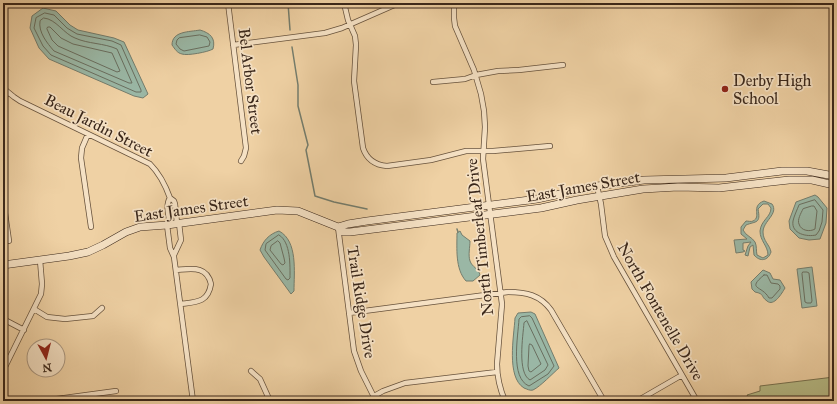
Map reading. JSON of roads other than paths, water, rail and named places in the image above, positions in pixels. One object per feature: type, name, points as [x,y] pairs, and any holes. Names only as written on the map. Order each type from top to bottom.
[{"type":"street","name":"Bel Arbor Street","points":[[228,3],[246,148],[241,162]]},
{"type":"street","points":[[344,3],[356,45],[354,82],[363,148],[364,153],[372,161],[381,166],[387,166],[431,160],[466,151],[513,150],[550,146]]},
{"type":"street","points":[[233,45],[308,36],[336,30],[399,3]]},
{"type":"street","name":"North Timberleaf Drive","points":[[454,3],[454,18],[456,26],[476,75],[484,111],[485,127],[483,159],[502,304],[496,364],[499,383],[505,401]]},
{"type":"street","points":[[433,82],[464,79],[498,71],[519,70],[563,64]]},
{"type":"street","name":"Beau Jardin Street","points":[[3,88],[8,93],[26,104],[150,164],[162,178],[170,198],[174,200],[178,223]]},
{"type":"street","points":[[3,98],[8,93]]},
{"type":"street","points":[[88,134],[82,148],[81,158],[91,227]]},
{"type":"street","name":"East James Street","points":[[338,227],[367,221],[537,199],[597,186],[644,180],[726,178],[782,171],[807,171],[834,176]]},
{"type":"street","name":"East James Street","points":[[3,265],[88,252],[133,229],[277,210],[290,210],[305,214],[338,227],[343,232],[350,232],[541,208],[643,189],[678,187],[719,188],[789,180],[812,180],[834,185]]},
{"type":"street","name":"North Fontenelle Drive","points":[[597,186],[608,245],[697,401]]},
{"type":"street","points":[[170,198],[167,201],[170,248],[174,255],[193,401]]},
{"type":"street","points":[[3,199],[9,241]]},
{"type":"street","points":[[174,255],[181,240],[178,223]]},
{"type":"street","name":"Trail Ridge Drive","points":[[338,227],[356,358],[376,401]]},
{"type":"street","points":[[3,371],[41,294],[42,284],[40,260]]},
{"type":"street","points":[[176,270],[202,270],[208,277],[211,284],[207,296],[201,301],[180,304]]},
{"type":"street","points":[[349,312],[501,293],[517,292],[529,294],[537,297],[548,307],[604,401]]},
{"type":"street","points":[[34,309],[48,317],[65,319],[92,316],[102,308]]},
{"type":"street","points":[[3,319],[24,330]]},
{"type":"street","points":[[251,371],[260,379],[270,401]]},
{"type":"street","points":[[374,396],[383,391],[406,383],[497,372]]},
{"type":"street","points":[[637,401],[682,375]]},
{"type":"street","points":[[42,401],[116,391]]},
{"type":"street","points":[[3,399],[9,401]]},
{"type":"water","points":[[43,8],[56,11],[70,25],[78,30],[114,38],[124,42],[148,94],[143,98],[134,96],[49,59],[39,48],[30,28],[32,16]]},
{"type":"water","points":[[200,30],[211,36],[214,42],[213,49],[188,54],[177,52],[172,45],[175,37],[182,33]]},
{"type":"water","points":[[815,195],[827,208],[826,223],[820,239],[809,240],[799,238],[790,229],[789,221],[796,202]]},
{"type":"water","points":[[764,201],[772,204],[774,208],[774,211],[765,224],[763,232],[764,238],[771,252],[770,255],[764,260],[759,259],[754,255],[753,245],[750,247],[748,256],[745,255],[751,242],[743,243],[743,250],[745,251],[736,253],[734,240],[747,239],[741,234],[741,227],[746,221],[752,221],[757,217],[757,208],[760,203]],"holes":[[[763,204],[768,204],[771,211],[762,224],[760,231],[761,238],[768,252],[768,255],[763,258],[757,255],[755,242],[743,230],[746,225],[758,220],[758,209]]]},
{"type":"water","points":[[279,231],[289,242],[294,258],[294,291],[291,294],[260,250],[267,238]]},
{"type":"water","points":[[460,231],[462,235],[470,241],[470,261],[480,275],[473,281],[466,281],[462,276],[458,264],[457,233]]},
{"type":"water","points":[[812,267],[817,306],[802,308],[797,269]]},
{"type":"water","points":[[763,270],[770,273],[773,279],[780,280],[785,288],[778,299],[772,302],[767,301],[761,294],[752,289],[751,282]]},
{"type":"water","points":[[531,312],[535,314],[559,368],[533,390],[524,388],[518,383],[512,356],[515,318],[518,313]]},
{"type":"waterway","points":[[288,3],[290,30]]},
{"type":"waterway","points":[[292,47],[298,85],[298,106],[308,145],[306,150],[315,196],[334,202],[367,209]]},
{"type":"place","name":"Derby High School","points":[[725,89]]}]
